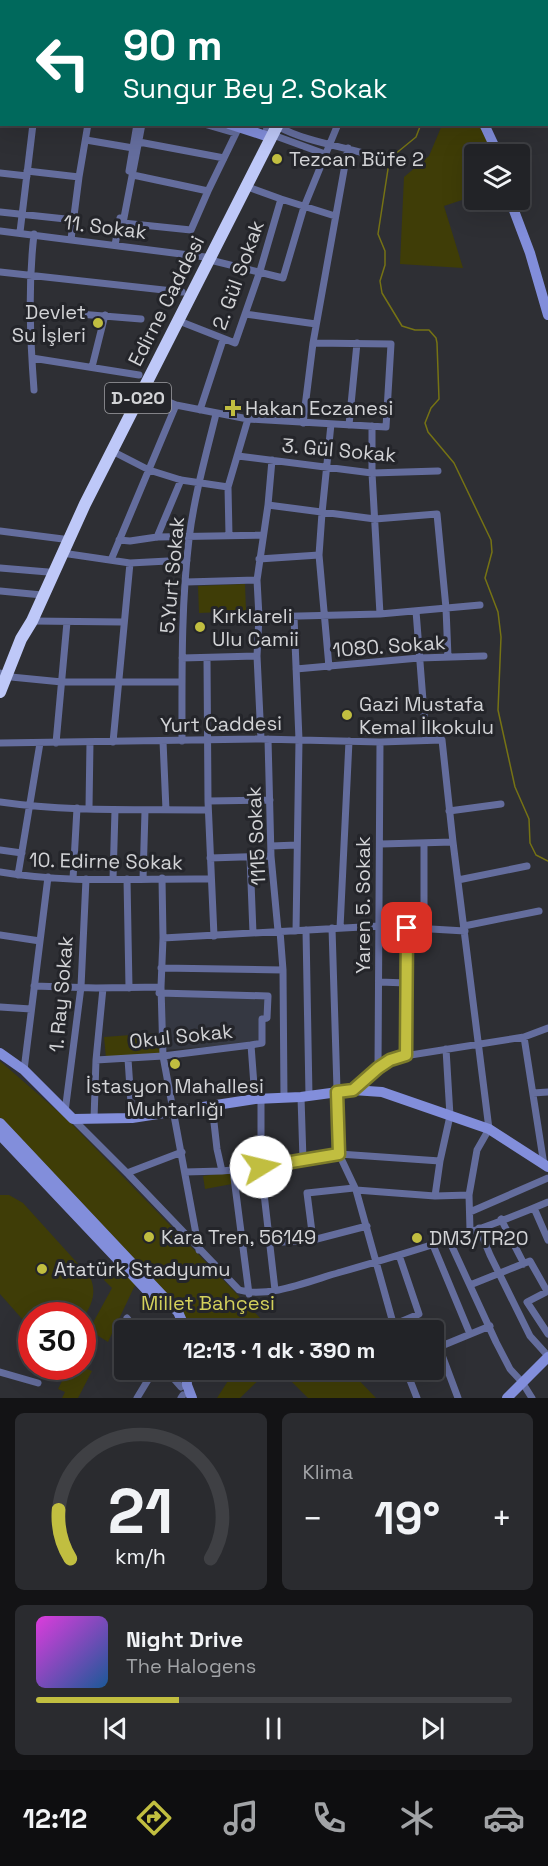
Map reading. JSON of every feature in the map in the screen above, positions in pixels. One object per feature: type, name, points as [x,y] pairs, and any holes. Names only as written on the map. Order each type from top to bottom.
[{"type":"highway","name":"Edirne Caddesi","points":[[2,675],[32,621],[48,572],[143,376],[248,187],[271,129]]},
{"type":"highway","name":"Edirne Caddesi","points":[[0,692],[2,675],[40,595],[178,321],[271,129]]},
{"type":"street","points":[[20,232],[33,126]]},
{"type":"street","points":[[71,239],[88,126]]},
{"type":"street","points":[[115,245],[137,126]]},
{"type":"street","points":[[142,126],[123,223],[191,230],[238,127],[271,129],[377,157]]},
{"type":"street","points":[[304,207],[337,126]]},
{"type":"street","points":[[485,126],[493,144]]},
{"type":"street","points":[[271,129],[325,154]]},
{"type":"street","points":[[86,140],[133,148]]},
{"type":"street","points":[[139,142],[224,158]]},
{"type":"street","points":[[303,423],[316,324],[348,148]]},
{"type":"street","points":[[0,173],[79,177]]},
{"type":"street","points":[[133,175],[208,190]]},
{"type":"street","name":"2. Gül Sokak","points":[[178,321],[235,343],[260,272],[281,200],[248,187]]},
{"type":"street","points":[[281,200],[335,216]]},
{"type":"street","name":"11. Sokak","points":[[0,231],[208,258],[283,278],[304,207]]},
{"type":"street","points":[[514,210],[530,253],[548,315]]},
{"type":"street","points":[[0,213],[75,220]]},
{"type":"street","points":[[34,234],[29,275],[34,390]]},
{"type":"street","points":[[0,272],[182,292]]},
{"type":"street","points":[[29,310],[141,319]]},
{"type":"street","points":[[245,314],[316,324]]},
{"type":"street","points":[[92,367],[105,315]]},
{"type":"street","points":[[200,410],[223,340]]},
{"type":"street","points":[[142,391],[176,405],[248,419],[386,427],[391,344],[313,343]]},
{"type":"street","points":[[350,425],[357,343]]},
{"type":"street","points":[[32,358],[139,375]]},
{"type":"street","points":[[111,560],[176,405]]},
{"type":"street","name":"5.Yurt Sokak","points":[[182,741],[182,658],[189,537],[199,481],[216,414]]},
{"type":"street","points":[[229,535],[228,487],[248,419]]},
{"type":"street","points":[[329,667],[320,555],[331,424]]},
{"type":"street","points":[[372,426],[372,473],[380,614]]},
{"type":"street","points":[[112,451],[149,470],[181,480],[228,487]]},
{"type":"street","name":"3. Gül Sokak","points":[[238,456],[372,473],[438,471]]},
{"type":"street","name":"1115 Sokak","points":[[272,460],[257,580],[259,617],[257,656],[270,800],[271,856],[283,970],[284,1098]]},
{"type":"street","points":[[157,537],[181,480]]},
{"type":"street","points":[[268,505],[375,519],[437,514],[448,657]]},
{"type":"street","points":[[0,531],[63,539]]},
{"type":"street","points":[[119,540],[130,542],[157,537],[263,535]]},
{"type":"street","points":[[62,553],[130,563],[187,560]]},
{"type":"street","points":[[259,559],[320,555]]},
{"type":"street","points":[[112,742],[130,563]]},
{"type":"street","points":[[0,568],[48,572]]},
{"type":"street","points":[[186,582],[257,580]]},
{"type":"street","points":[[0,591],[40,595]]},
{"type":"street","points":[[259,617],[380,614],[480,605]]},
{"type":"street","points":[[416,611],[426,739]]},
{"type":"street","points":[[294,617],[299,740],[296,931]]},
{"type":"street","points":[[32,621],[123,622]]},
{"type":"street","points":[[56,743],[67,622]]},
{"type":"street","points":[[182,658],[257,656]]},
{"type":"street","name":"1080. Sokak","points":[[296,669],[419,658],[484,656]]},
{"type":"street","points":[[207,658],[208,810],[214,936]]},
{"type":"street","points":[[2,675],[62,682],[182,682]]},
{"type":"street","name":"Yurt Caddesi","points":[[0,743],[264,739],[380,742],[442,740],[449,811]]},
{"type":"street","points":[[163,741],[166,810]]},
{"type":"street","points":[[349,741],[336,928],[339,1154],[355,1189],[367,1226],[392,1320]]},
{"type":"street","points":[[89,808],[90,742]]},
{"type":"street","name":"Yaren 5. Sokak","points":[[378,1068],[380,742]]},
{"type":"street","points":[[18,875],[40,743]]},
{"type":"street","points":[[208,801],[270,800]]},
{"type":"street","points":[[0,802],[30,807],[145,811],[208,810]]},
{"type":"street","points":[[470,1230],[468,1195],[477,1150],[489,1129],[449,811],[501,804]]},
{"type":"street","points":[[73,879],[77,808]]},
{"type":"street","points":[[112,879],[115,810]]},
{"type":"street","points":[[143,879],[145,811]]},
{"type":"street","points":[[381,844],[453,842]]},
{"type":"street","points":[[424,843],[424,929]]},
{"type":"street","points":[[271,846],[297,845]]},
{"type":"street","points":[[0,850],[22,853]]},
{"type":"street","points":[[210,858],[271,856]]},
{"type":"street","points":[[250,857],[254,933]]},
{"type":"street","points":[[458,880],[528,866]]},
{"type":"street","name":"10. Edirne Sokak","points":[[0,872],[73,879],[211,879]]},
{"type":"street","points":[[24,1070],[48,877]]},
{"type":"street","points":[[162,878],[163,938],[160,991],[163,1056],[199,1250]]},
{"type":"street","name":"1. Ray Sokak","points":[[69,1116],[81,987],[86,879]]},
{"type":"street","points":[[127,879],[129,988]]},
{"type":"street","points":[[163,938],[380,926],[464,929],[539,910]]},
{"type":"street","points":[[406,1055],[407,928]]},
{"type":"street","points":[[303,1160],[306,930]]},
{"type":"street","points":[[0,935],[40,941]]},
{"type":"street","points":[[161,968],[283,970]]},
{"type":"street","points":[[379,982],[407,983]]},
{"type":"street","points":[[34,986],[129,988],[268,996],[267,1018],[262,1019],[261,1043],[251,1045]]},
{"type":"street","points":[[93,1119],[103,988]]},
{"type":"street","points":[[0,1007],[31,1009]]},
{"type":"street","points":[[353,1090],[390,1060],[406,1055],[524,1036],[548,1028]]},
{"type":"street","points":[[524,1036],[546,1166]]},
{"type":"street","name":"Okul Sokak","points":[[96,1060],[163,1056],[251,1045],[258,1099],[261,1167],[274,1290]]},
{"type":"street","points":[[435,1196],[450,1116],[446,1049]]},
{"type":"street","points":[[0,1053],[24,1070],[128,1173],[239,1290],[249,1294],[274,1290],[433,1245],[548,1202]]},
{"type":"street","points":[[128,1059],[132,1118]]},
{"type":"street","points":[[69,1116],[93,1119],[132,1118],[258,1099],[353,1090],[382,1092],[489,1129],[546,1166]]},
{"type":"street","points":[[533,1093],[548,1092]]},
{"type":"street","points":[[212,1105],[222,1171]]},
{"type":"street","points":[[0,1123],[178,1312],[182,1320]]},
{"type":"street","points":[[0,1135],[174,1320]]},
{"type":"street","points":[[128,1173],[182,1152]]},
{"type":"street","points":[[185,1172],[261,1167],[339,1154],[440,1161]]},
{"type":"street","points":[[233,1170],[249,1294]]},
{"type":"street","points":[[470,1212],[548,1178]]},
{"type":"street","points":[[313,1240],[307,1193],[355,1189],[435,1196],[468,1195]]},
{"type":"street","points":[[534,1208],[548,1240]]},
{"type":"street","points":[[501,1220],[524,1264]]},
{"type":"street","points":[[268,1243],[313,1240],[367,1226]]},
{"type":"street","points":[[479,1228],[530,1336],[548,1356],[507,1398]]},
{"type":"street","points":[[449,1240],[510,1369],[532,1398]]},
{"type":"street","points":[[433,1245],[470,1334]]},
{"type":"street","points":[[399,1255],[419,1314],[408,1320]]},
{"type":"street","points":[[470,1285],[500,1275],[530,1261],[548,1291],[527,1302],[548,1334]]},
{"type":"street","points":[[458,1398],[439,1347],[490,1326]]},
{"type":"street","points":[[0,1372],[38,1383]]},
{"type":"street","points":[[138,1398],[148,1380]]},
{"type":"street","points":[[174,1380],[185,1395]]},
{"type":"street","points":[[183,1380],[185,1395]]},
{"type":"street","points":[[185,1395],[186,1380]]},
{"type":"street","points":[[410,1380],[417,1398]]},
{"type":"shaded area","points":[[161,993],[268,996],[267,1018],[262,1019],[262,1043],[163,1050]]},
{"type":"green space","points":[[442,126],[480,126],[489,144],[464,144],[464,199],[444,206],[463,268],[400,264],[404,177],[429,156]]},
{"type":"green space","points":[[245,584],[246,611],[199,613],[198,586]]},
{"type":"green space","points":[[158,1033],[160,1053],[106,1058],[104,1037]]},
{"type":"green space","name":"Millet Bahçesi","points":[[0,1061],[69,1121],[262,1320],[183,1320],[143,1270],[0,1118]]},
{"type":"green space","points":[[230,1172],[232,1184],[205,1189],[203,1176]]},
{"type":"green space","name":"Atatürk Stadyumu","points":[[0,1195],[9,1195],[23,1203],[90,1277],[93,1288],[91,1302],[18,1302],[18,1314],[0,1294]]},
{"type":"green space","points":[[120,1263],[137,1281],[118,1320],[114,1320],[114,1329],[108,1342],[96,1334],[96,1317],[112,1288],[104,1280]]},
{"type":"green space","points":[[62,1380],[87,1380],[78,1398],[62,1398],[65,1392],[58,1389]]},
{"type":"green space","points":[[229,1380],[259,1380],[240,1398],[217,1398]]},
{"type":"green space","name":"Millet Bahçesi","points":[[290,1380],[359,1380],[376,1398],[308,1398]]},
{"type":"waterway","points":[[420,126],[416,137],[394,155],[388,169],[378,234],[385,251],[385,265],[380,281],[382,293],[402,326],[415,330],[429,330],[436,338],[439,399],[431,408],[425,423],[428,432],[454,463],[491,540],[492,552],[485,578],[498,612],[501,637],[498,710],[515,787],[529,819],[530,843],[536,855],[548,861]]},
{"type":"place","name":"Tezcan Büfe 2","points":[[277,159]]},
{"type":"place","name":"Devlet Su İşleri","points":[[98,323]]},
{"type":"place","name":"Hakan Eczanesi","points":[[233,408]]},
{"type":"place","name":"Kırklareli Ulu Camii","points":[[200,627]]},
{"type":"place","name":"Gazi Mustafa Kemal İlkokulu","points":[[347,715]]},
{"type":"place","name":"İstasyon Mahallesi Muhtarlığı","points":[[175,1064]]},
{"type":"place","name":"Kara Tren, 56149","points":[[149,1237]]},
{"type":"place","name":"DM3/TR20","points":[[417,1238]]},
{"type":"place","name":"Atatürk Stadyumu","points":[[42,1269]]},
{"type":"route","points":[[261,1167],[339,1154],[337,1092],[353,1090],[390,1060],[406,1055],[407,928]]}]
